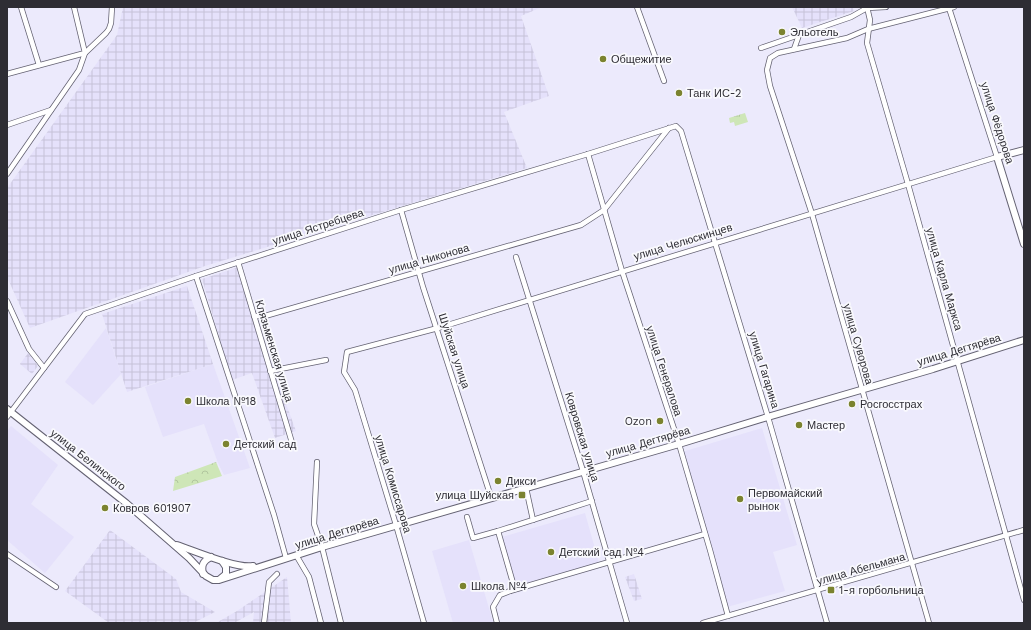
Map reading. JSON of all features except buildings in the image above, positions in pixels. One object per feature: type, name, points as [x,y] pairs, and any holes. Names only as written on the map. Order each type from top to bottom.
[{"type":"main road","name":"улица Челюскинцев","points":[[997,158],[1024,150]]},
{"type":"main road","name":"улица Фёдорова","points":[[997,158],[1024,244]]},
{"type":"main road","name":"улица Дегтярёва","points":[[278,561],[491,497],[862,390],[1024,340]]},
{"type":"main road","name":"улица Белинского","points":[[8,413],[126,503],[174,544],[203,574],[213,580],[219,580]]},
{"type":"main road","name":"улица Белинского","points":[[174,544],[246,567],[278,561]]},
{"type":"main road","points":[[203,574],[202,568],[205,560],[212,557]]},
{"type":"main road","points":[[219,580],[224,578],[226,574],[226,567],[221,560]]},
{"type":"main road","points":[[219,580],[278,561]]},
{"type":"street","points":[[21,7],[39,65]]},
{"type":"street","points":[[74,7],[86,53]]},
{"type":"street","points":[[7,174],[79,70],[86,53],[106,34],[111,24],[112,7]]},
{"type":"street","points":[[637,7],[664,81]]},
{"type":"street","points":[[761,48],[851,17],[867,8],[886,7]]},
{"type":"street","name":"улица Карла Маркса","points":[[867,8],[870,20],[867,43],[958,361],[1024,600]]},
{"type":"street","points":[[794,49],[847,38],[868,29],[952,8]]},
{"type":"street","name":"улица Фёдорова","points":[[952,8],[997,158]]},
{"type":"street","points":[[794,49],[799,35]]},
{"type":"street","name":"улица Суворова","points":[[794,49],[778,53],[770,58],[767,76],[812,214],[929,623]]},
{"type":"street","points":[[7,74],[86,53]]},
{"type":"street","points":[[7,125],[51,110]]},
{"type":"street","name":"улица Ястребцева","points":[[8,413],[85,314],[238,262],[401,210],[676,126]]},
{"type":"street","name":"улица Гагарина","points":[[676,126],[681,130],[768,417],[827,623]]},
{"type":"street","name":"улица Никонова","points":[[254,316],[264,316],[581,225],[604,210],[669,128]]},
{"type":"street","name":"улица Генералова","points":[[588,154],[622,271],[679,444],[728,616]]},
{"type":"street","name":"улица Челюскинцев","points":[[347,352],[438,328],[997,158]]},
{"type":"street","name":"Шуйская улица","points":[[401,210],[419,272],[491,497]]},
{"type":"street","name":"Ковровская улица","points":[[516,258],[583,471],[627,623]]},
{"type":"street","name":"Клязьменская улица","points":[[238,262],[293,446]]},
{"type":"street","points":[[196,276],[274,515],[286,558]]},
{"type":"street","points":[[7,301],[29,349],[44,368]]},
{"type":"street","name":"улица Комиссарова","points":[[347,352],[344,372],[355,390],[424,623]]},
{"type":"street","points":[[270,371],[326,360]]},
{"type":"street","points":[[316,462],[314,524],[322,547],[341,623]]},
{"type":"street","points":[[526,488],[534,520]]},
{"type":"street","points":[[467,517],[473,538],[592,501]]},
{"type":"street","name":"улица Абельмана","points":[[703,623],[1024,530]]},
{"type":"street","points":[[498,531],[512,583],[510,591]]},
{"type":"street","points":[[497,623],[494,607],[500,595],[705,534]]},
{"type":"street","points":[[7,554],[56,587]]},
{"type":"street","points":[[296,555],[309,577],[321,623]]},
{"type":"street","points":[[264,623],[269,582],[278,574]]},
{"type":"shaded area","points":[[123,7],[542,7],[521,16],[549,96],[504,112],[527,168],[205,266],[30,328],[7,277],[7,188],[117,35]]},
{"type":"shaded area","points":[[792,7],[853,7],[854,11],[802,28]]},
{"type":"shaded area","points":[[239,267],[254,316],[296,431],[275,438],[252,373],[232,380],[202,279]]},
{"type":"shaded area","points":[[187,286],[213,364],[127,392],[102,314]]},
{"type":"shaded area","points":[[106,328],[121,374],[93,405],[65,382]]},
{"type":"shaded area","points":[[28,353],[38,366],[32,374],[20,364]]},
{"type":"shaded area","name":"Школа №18","points":[[213,364],[250,468],[224,475],[218,463],[204,424],[163,437],[145,387]]},
{"type":"shaded area","points":[[11,426],[58,465],[31,504],[74,537],[45,573],[7,540],[7,431]]},
{"type":"shaded area","name":"Первомайский рынок","points":[[762,428],[797,545],[773,552],[785,591],[727,607],[682,452]]},
{"type":"shaded area","name":"Детский сад №4","points":[[585,513],[599,563],[516,586],[502,537]]},
{"type":"shaded area","points":[[110,530],[176,579],[181,592],[215,612],[193,623],[165,623],[159,621],[150,623],[109,623],[65,591]]},
{"type":"shaded area","name":"Школа №4","points":[[469,540],[493,622],[490,623],[453,623],[432,551]]},
{"type":"shaded area","points":[[634,574],[642,599],[634,601],[625,577]]},
{"type":"shaded area","points":[[287,577],[291,623],[253,623],[254,612],[234,623],[216,623],[237,611]]},
{"type":"green space","points":[[745,113],[748,122],[735,126],[734,122],[730,123],[729,118]]},
{"type":"green space","points":[[216,462],[222,476],[173,491],[175,477]]},
{"type":"place","name":"Эльотель","points":[[782,32]]},
{"type":"place","name":"Общежитие","points":[[603,59]]},
{"type":"place","name":"Танк ИС-2","points":[[679,93]]},
{"type":"place","name":"Школа №18","points":[[188,401]]},
{"type":"place","name":"Росгосстрах","points":[[852,404]]},
{"type":"place","name":"Ozon","points":[[660,421]]},
{"type":"place","name":"Мастер","points":[[799,425]]},
{"type":"place","name":"Детский сад","points":[[226,444]]},
{"type":"place","name":"Дикси","points":[[498,481]]},
{"type":"place","name":"улица Шуйская","points":[[522,495]]},
{"type":"place","name":"Первомайский рынок","points":[[740,499]]},
{"type":"place","name":"Ковров 601907","points":[[105,508]]},
{"type":"place","name":"Детский сад №4","points":[[551,552]]},
{"type":"place","name":"Школа №4","points":[[463,586]]},
{"type":"place","name":"1-я горбольница","points":[[831,590]]}]
